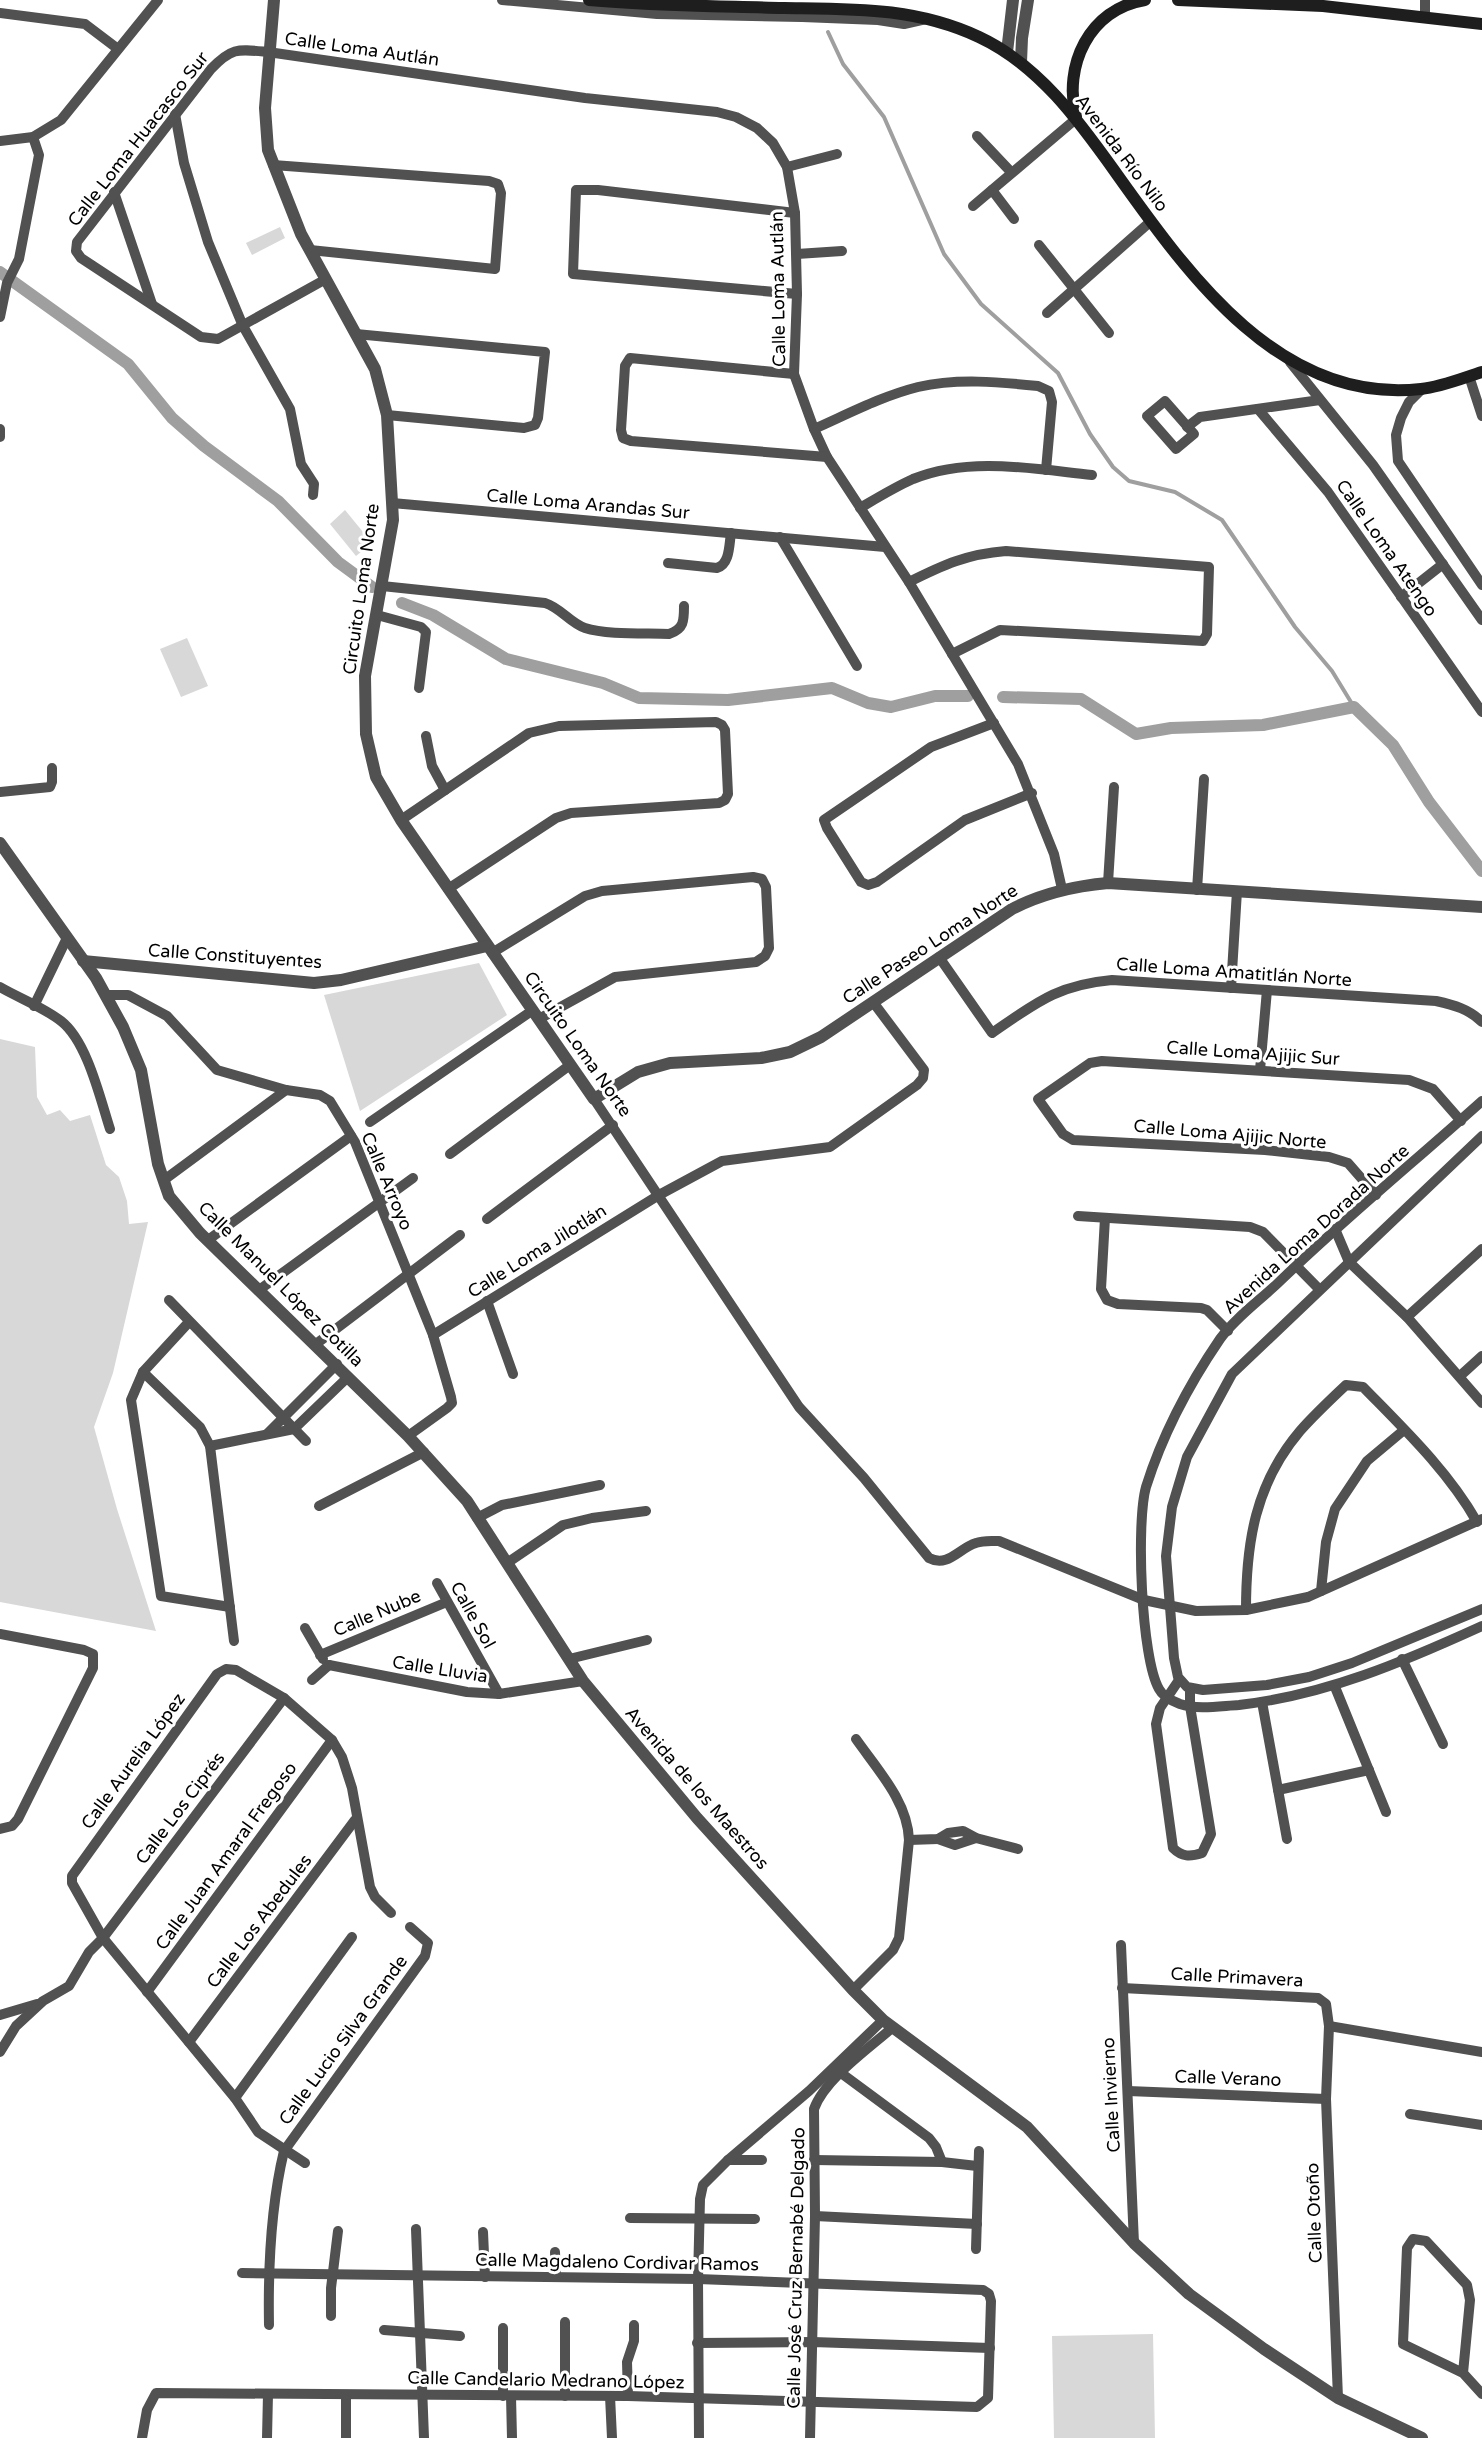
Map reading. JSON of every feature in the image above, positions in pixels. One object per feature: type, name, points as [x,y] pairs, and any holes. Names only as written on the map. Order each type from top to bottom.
[{"type":"main road","name":"Avenida Río Nilo","points":[[589,0],[885,10],[951,26],[1007,52],[1021,62],[1077,118],[1150,222],[1205,287],[1240,322],[1290,362],[1344,384],[1380,389],[1422,389],[1482,372]]},
{"type":"main road","points":[[1077,118],[1072,96],[1073,74],[1084,43],[1096,26],[1113,12],[1145,0]]},
{"type":"main road","points":[[1178,0],[1323,3],[1482,24]]},
{"type":"street","points":[[0,141],[16,141],[33,137],[61,120],[158,0]]},
{"type":"street","name":"Circuito Loma Norte","points":[[274,0],[265,108],[268,150],[310,250],[375,369],[387,415],[393,520],[365,676],[366,734],[376,777],[401,820],[613,1125],[748,1334],[799,1407],[864,1478],[929,1558],[942,1561],[978,1542],[999,1541],[1144,1600],[1196,1611],[1246,1610],[1276,1606],[1322,1591],[1479,1520]]},
{"type":"street","points":[[502,0],[657,14],[802,16],[878,20],[904,24],[927,19]]},
{"type":"street","points":[[1007,52],[1013,0]]},
{"type":"street","points":[[1021,62],[1028,0]]},
{"type":"street","points":[[1425,0],[1425,18]]},
{"type":"street","points":[[0,14],[85,24],[118,49]]},
{"type":"street","name":"Calle Loma Huacasco Sur","points":[[152,304],[81,258],[76,251],[77,242],[114,192],[226,54],[244,50],[268,52]]},
{"type":"street","name":"Calle Loma Autlán","points":[[268,52],[585,98],[717,112],[736,117],[757,128],[773,143],[787,167],[795,213],[797,254],[795,374],[814,429],[827,457],[909,582],[994,723],[1023,761],[1054,854],[1062,889]]},
{"type":"street","points":[[176,114],[184,163],[198,213],[243,326],[291,409],[301,464],[314,484],[313,495]]},
{"type":"street","points":[[973,206],[1077,118]]},
{"type":"street","points":[[977,136],[1011,172]]},
{"type":"street","points":[[0,317],[7,284],[20,259],[39,155],[33,137]]},
{"type":"street","points":[[787,167],[837,154]]},
{"type":"street","points":[[273,165],[489,181],[498,184],[501,193],[495,269],[310,250]]},
{"type":"street","points":[[795,213],[598,190],[576,190],[573,274],[797,294]]},
{"type":"street","points":[[992,190],[1014,219]]},
{"type":"street","points":[[114,192],[152,304],[201,337],[218,339],[326,279]]},
{"type":"street","points":[[1047,313],[1150,222]]},
{"type":"street","points":[[1040,245],[1109,333]]},
{"type":"street","points":[[797,254],[842,251]]},
{"type":"street","points":[[356,334],[545,352],[538,418],[535,425],[524,428],[387,415]]},
{"type":"street","points":[[795,374],[630,358],[625,366],[621,430],[623,438],[631,441],[827,457]]},
{"type":"street","points":[[1290,362],[1373,465],[1482,620]]},
{"type":"street","points":[[1469,376],[1482,416]]},
{"type":"street","points":[[814,429],[881,399],[919,387],[960,382],[1001,382],[1038,386],[1049,391],[1052,402],[1046,470]]},
{"type":"street","points":[[1422,389],[1409,402],[1401,418],[1396,435],[1398,461],[1482,585]]},
{"type":"street","points":[[1187,427],[1200,417],[1320,399]]},
{"type":"street","points":[[1165,401],[1187,427],[1194,434],[1176,450],[1147,416],[1165,401]]},
{"type":"street","name":"Calle Loma Atengo","points":[[1258,408],[1313,473],[1482,712]]},
{"type":"street","points":[[0,430],[0,437]]},
{"type":"street","points":[[860,508],[914,479],[946,469],[981,466],[1092,475]]},
{"type":"street","name":"Calle Loma Arandas Sur","points":[[392,503],[885,547]]},
{"type":"street","points":[[668,563],[717,568],[723,566],[727,560],[731,533]]},
{"type":"street","points":[[780,537],[858,666]]},
{"type":"street","points":[[909,582],[957,559],[981,553],[1006,551],[1209,567],[1207,634],[1203,641],[1000,630],[952,654]]},
{"type":"street","points":[[1401,597],[1443,564]]},
{"type":"street","points":[[382,586],[546,603],[554,606],[582,627],[635,632],[669,634],[679,631],[684,623],[684,606]]},
{"type":"street","points":[[377,615],[421,627],[426,632],[419,687]]},
{"type":"street","points":[[401,820],[518,740],[542,729],[570,726],[716,722],[722,724],[725,730],[728,794],[725,800],[719,803],[572,813],[556,818],[448,889]]},
{"type":"street","points":[[994,723],[932,747],[824,820],[861,882],[868,885],[877,882],[965,820],[1032,793]]},
{"type":"street","points":[[426,736],[432,766],[445,790]]},
{"type":"street","points":[[0,792],[50,787],[52,768]]},
{"type":"street","points":[[1197,890],[1204,779]]},
{"type":"street","points":[[1108,884],[1114,787]]},
{"type":"street","name":"Calle Manuel López Cotilla","points":[[0,843],[83,961],[123,1027],[141,1070],[158,1164],[169,1196],[207,1240],[338,1364],[348,1377],[424,1452],[477,1518],[507,1563]]},
{"type":"street","points":[[370,1122],[536,1015],[615,977],[756,962],[765,956],[769,948],[766,887],[762,879],[753,877],[602,891],[585,896],[490,950]]},
{"type":"street","name":"Calle Paseo Loma Norte","points":[[594,1099],[638,1072],[670,1064],[761,1058],[790,1052],[821,1037],[1012,909],[1033,898],[1062,889],[1108,884],[1482,907]]},
{"type":"street","points":[[1231,988],[1237,891]]},
{"type":"street","points":[[34,1006],[67,938]]},
{"type":"street","name":"Calle Constituyentes","points":[[83,961],[314,982],[340,980],[490,950]]},
{"type":"street","name":"Calle Loma Amatitlán Norte","points":[[939,957],[992,1033],[1049,994],[1085,982],[1112,980],[1437,1001],[1457,1005],[1474,1014],[1482,1022]]},
{"type":"street","points":[[0,987],[62,1021],[76,1040],[110,1129]]},
{"type":"street","points":[[1260,1070],[1267,990]]},
{"type":"street","name":"Calle Arroyo","points":[[105,995],[128,995],[144,1001],[167,1016],[217,1070],[286,1089],[320,1095],[330,1101],[351,1136],[433,1335],[452,1403],[408,1436]]},
{"type":"street","name":"Calle Loma Jilotlán","points":[[433,1335],[659,1195],[722,1161],[830,1147],[923,1078],[924,1070],[873,1002]]},
{"type":"street","name":"Calle Loma Ajijic Sur","points":[[1067,1138],[1038,1099],[1090,1063],[1102,1060],[1409,1080],[1433,1089],[1461,1121]]},
{"type":"street","points":[[450,1154],[570,1065]]},
{"type":"street","points":[[164,1180],[286,1089]]},
{"type":"street","name":"Avenida Loma Dorada Norte","points":[[1144,1600],[1140,1548],[1146,1490],[1163,1442],[1200,1371],[1228,1331],[1335,1229],[1376,1196],[1482,1101]]},
{"type":"street","points":[[487,1219],[613,1125]]},
{"type":"street","points":[[207,1240],[351,1136]]},
{"type":"street","points":[[1482,1136],[1232,1374],[1187,1457],[1171,1516],[1166,1556],[1174,1658],[1179,1680],[1190,1688],[1227,1690],[1309,1677],[1352,1663],[1482,1609]]},
{"type":"street","name":"Calle Loma Ajijic Norte","points":[[1067,1138],[1265,1150],[1329,1157],[1348,1163],[1376,1196]]},
{"type":"street","points":[[259,1290],[413,1178]]},
{"type":"street","points":[[1078,1216],[1250,1227],[1263,1232],[1319,1289]]},
{"type":"street","points":[[1105,1218],[1101,1289],[1107,1300],[1118,1304],[1201,1308],[1207,1310],[1228,1331]]},
{"type":"street","points":[[1335,1229],[1349,1262],[1407,1317],[1482,1403]]},
{"type":"street","points":[[316,1344],[460,1235]]},
{"type":"street","points":[[1407,1317],[1482,1249]]},
{"type":"street","points":[[170,1300],[306,1441]]},
{"type":"street","points":[[487,1301],[513,1374]]},
{"type":"street","points":[[189,1322],[142,1372],[130,1407],[159,1593],[162,1597],[230,1607]]},
{"type":"street","points":[[1460,1376],[1482,1356]]},
{"type":"street","points":[[267,1434],[338,1364]]},
{"type":"street","points":[[142,1372],[200,1427],[210,1446],[234,1641]]},
{"type":"street","points":[[210,1446],[294,1429],[348,1377]]},
{"type":"street","points":[[1246,1610],[1250,1532],[1266,1482],[1299,1432],[1346,1385],[1363,1387],[1459,1491],[1479,1520]]},
{"type":"street","points":[[1322,1591],[1326,1542],[1335,1509],[1366,1461],[1404,1430]]},
{"type":"street","points":[[319,1506],[424,1452]]},
{"type":"street","points":[[477,1518],[502,1505],[600,1485]]},
{"type":"street","points":[[507,1563],[563,1525],[592,1518],[645,1511]]},
{"type":"street","name":"Avenida de los Maestros","points":[[507,1563],[583,1681],[697,1818],[853,1990],[887,2024],[973,2084],[1028,2127],[1134,2243],[1189,2294],[1264,2349],[1338,2398],[1422,2438]]},
{"type":"street","name":"Calle Sol","points":[[437,1583],[499,1694]]},
{"type":"street","points":[[1144,1600],[1148,1644],[1156,1682],[1167,1698],[1190,1706],[1262,1702],[1335,1687],[1479,1628],[1467,1615]]},
{"type":"street","name":"Calle Nube","points":[[320,1655],[447,1602]]},
{"type":"street","points":[[305,1628],[320,1655],[329,1665],[312,1680]]},
{"type":"street","points":[[0,1634],[84,1650],[93,1654],[93,1668],[18,1819],[12,1826],[0,1829]]},
{"type":"street","points":[[569,1659],[647,1640]]},
{"type":"street","points":[[1402,1659],[1443,1744]]},
{"type":"street","name":"Calle Lluvia","points":[[329,1665],[467,1692],[499,1694],[583,1681]]},
{"type":"street","name":"Calle Aurelia López","points":[[103,1938],[72,1883],[72,1876],[217,1674],[226,1669],[236,1670],[284,1698]]},
{"type":"street","points":[[1179,1680],[1160,1708],[1156,1724],[1173,1848],[1180,1855],[1192,1856],[1202,1853],[1210,1834],[1190,1706],[1190,1688]]},
{"type":"street","points":[[1335,1687],[1386,1812]]},
{"type":"street","points":[[284,1698],[332,1740],[342,1757],[370,1887],[375,1897],[391,1913]]},
{"type":"street","name":"Calle Los Ciprés","points":[[43,2001],[69,1986],[89,1952],[103,1938],[284,1698]]},
{"type":"street","points":[[1262,1702],[1287,1839]]},
{"type":"street","points":[[853,1990],[893,1950],[899,1938],[909,1840],[908,1827],[892,1790],[856,1739]]},
{"type":"street","name":"Calle Juan Amaral Fregoso","points":[[147,1992],[332,1740]]},
{"type":"street","points":[[1278,1790],[1369,1770]]},
{"type":"street","name":"Calle Los Abedules","points":[[189,2042],[356,1820]]},
{"type":"street","points":[[909,1840],[938,1839],[948,1833],[963,1831],[976,1838],[1018,1849]]},
{"type":"street","name":"Calle Lucio Silva Grande","points":[[284,2151],[428,1948],[428,1943],[410,1927]]},
{"type":"street","points":[[235,2098],[352,1937]]},
{"type":"street","points":[[103,1938],[235,2098],[258,2132],[305,2163]]},
{"type":"street","name":"Calle Invierno","points":[[1121,1945],[1134,2243]]},
{"type":"street","name":"Calle Primavera","points":[[1122,1988],[1318,1998],[1326,2004],[1329,2026]]},
{"type":"street","points":[[0,2015],[43,2001]]},
{"type":"street","points":[[0,2052],[16,2026],[43,2001]]},
{"type":"street","points":[[699,2438],[698,2279],[700,2193],[703,2185],[728,2160],[841,2073],[887,2024]]},
{"type":"street","points":[[814,2095],[887,2024]]},
{"type":"street","points":[[1329,2026],[1482,2052]]},
{"type":"street","name":"Calle Otoño","points":[[1329,2026],[1326,2099],[1338,2398]]},
{"type":"street","points":[[841,2073],[929,2138],[936,2147],[942,2162]]},
{"type":"street","name":"Calle Verano","points":[[1128,2091],[1326,2099]]},
{"type":"street","name":"Calle José Cruz Bernabé Delgado","points":[[810,2438],[815,2216],[814,2095]]},
{"type":"street","points":[[1410,2114],[1482,2126]]},
{"type":"street","points":[[269,2325],[270,2273],[278,2174],[284,2151]]},
{"type":"street","points":[[976,2249],[979,2151]]},
{"type":"street","points":[[728,2160],[762,2160]]},
{"type":"street","points":[[814,2160],[942,2162],[977,2166]]},
{"type":"street","points":[[815,2216],[977,2224]]},
{"type":"street","points":[[630,2218],[755,2218]]},
{"type":"street","points":[[416,2229],[424,2438]]},
{"type":"street","points":[[331,2316],[338,2231]]},
{"type":"street","points":[[483,2232],[485,2277]]},
{"type":"street","points":[[1463,2373],[1470,2300],[1467,2285],[1426,2241],[1413,2239],[1407,2248],[1403,2344],[1463,2373],[1482,2394]]},
{"type":"street","points":[[555,2252],[556,2277]]},
{"type":"street","name":"Calle Magdaleno Cordivar Ramos","points":[[242,2273],[698,2279],[983,2290],[989,2294],[990,2348]]},
{"type":"street","points":[[565,2322],[565,2396]]},
{"type":"street","points":[[628,2396],[627,2362],[634,2341],[634,2325]]},
{"type":"street","points":[[503,2328],[512,2438]]},
{"type":"street","points":[[384,2330],[460,2336]]},
{"type":"street","points":[[697,2343],[813,2342],[990,2348]]},
{"type":"street","name":"Calle Candelario Medrano López","points":[[142,2438],[147,2410],[156,2393],[628,2396],[977,2407],[988,2398],[990,2348]]},
{"type":"street","points":[[267,2438],[268,2394]]},
{"type":"street","points":[[346,2395],[346,2438]]},
{"type":"street","points":[[610,2396],[612,2438]]},
{"type":"shaded area","points":[[280,227],[285,238],[252,255],[246,243]]},
{"type":"shaded area","points":[[345,510],[372,543],[356,556],[330,524]]},
{"type":"shaded area","points":[[187,638],[208,686],[181,697],[160,649]]},
{"type":"shaded area","points":[[479,963],[507,1015],[360,1111],[324,995]]},
{"type":"shaded area","points":[[0,1039],[35,1047],[37,1097],[47,1115],[60,1110],[70,1121],[90,1115],[106,1165],[119,1177],[127,1201],[129,1224],[148,1222],[113,1373],[94,1427],[117,1509],[156,1631],[0,1602]]},
{"type":"shaded area","points":[[1153,2334],[1155,2438],[1054,2438],[1052,2336]]},
{"type":"waterway","points":[[828,32],[843,64],[884,117],[944,254],[981,304],[1058,373],[1090,434],[1113,467],[1129,481],[1175,492],[1222,520],[1295,627],[1332,671],[1354,707]]},
{"type":"waterway","points":[[0,272],[128,364],[172,418],[204,446],[278,501],[338,562],[372,587]]},
{"type":"waterway","points":[[402,603],[433,615],[506,659],[603,683],[639,698],[728,700],[832,688],[868,703],[891,707],[935,696],[968,696]]},
{"type":"waterway","points":[[1003,697],[1081,699],[1136,734],[1171,728],[1263,725],[1354,707],[1393,745],[1429,802],[1482,871]]}]
